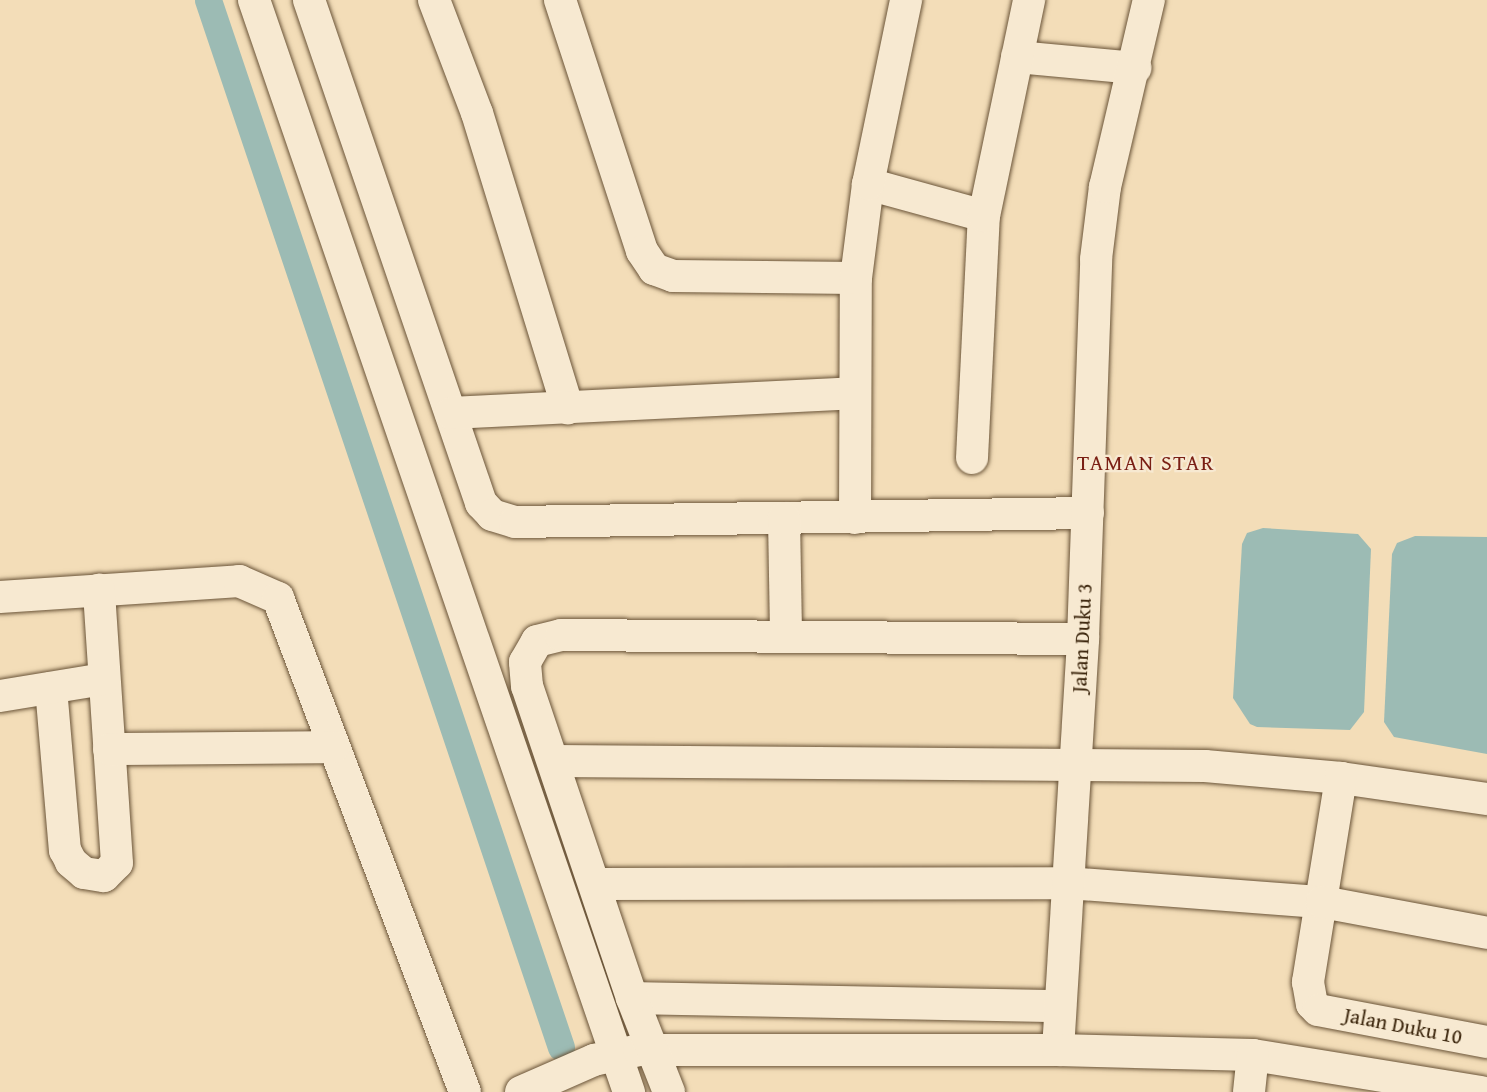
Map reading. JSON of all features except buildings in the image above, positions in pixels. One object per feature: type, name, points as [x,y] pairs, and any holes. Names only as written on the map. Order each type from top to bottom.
[{"type":"street","points":[[254,0],[629,1092]]},
{"type":"street","points":[[309,0],[481,503],[502,520],[855,518],[1088,513]]},
{"type":"street","points":[[434,0],[477,113],[568,408]]},
{"type":"street","points":[[560,0],[642,251],[654,269],[673,276],[856,278]]},
{"type":"street","points":[[855,518],[853,393],[856,278],[868,184],[906,0]]},
{"type":"street","points":[[972,458],[984,216],[1029,0]]},
{"type":"street","name":"Jalan Duku 3","points":[[1058,1050],[1083,639],[1096,258],[1106,187],[1149,0]]},
{"type":"street","points":[[1017,57],[1135,68]]},
{"type":"street","points":[[868,184],[984,216]]},
{"type":"street","points":[[451,413],[853,393]]},
{"type":"street","points":[[784,518],[786,635]]},
{"type":"street","points":[[0,597],[239,581],[278,598],[465,1092]]},
{"type":"street","points":[[51,688],[65,850],[71,862],[84,873],[104,876],[117,863],[99,590]]},
{"type":"street","points":[[669,1092],[633,998],[527,686],[525,662],[537,641],[561,635],[1083,639]]},
{"type":"street","points":[[0,696],[104,679]]},
{"type":"street","points":[[109,748],[333,747]]},
{"type":"street","points":[[554,761],[1075,763],[1205,766],[1341,778],[1487,799]]},
{"type":"street","points":[[1322,902],[1341,778]]},
{"type":"street","points":[[595,884],[1067,883],[1322,902],[1487,933]]},
{"type":"street","name":"Jalan Duku 10","points":[[1322,902],[1308,982],[1309,996],[1318,1010],[1487,1042]]},
{"type":"street","points":[[633,998],[1059,1006]]},
{"type":"street","points":[[521,1092],[594,1060],[652,1051],[1058,1050],[1253,1055],[1395,1084],[1481,1092]]},
{"type":"street","points":[[1249,1092],[1253,1055]]},
{"type":"water","points":[[1263,528],[1358,534],[1371,549],[1364,712],[1350,730],[1257,727],[1250,724],[1233,698],[1242,544],[1247,533]]},
{"type":"water","points":[[1415,536],[1487,537],[1487,754],[1394,737],[1384,722],[1392,554],[1397,543]]},
{"type":"waterway","points":[[208,0],[561,1047]]},
{"type":"district","name":"TAMAN STAR","points":[[1146,463]]}]
